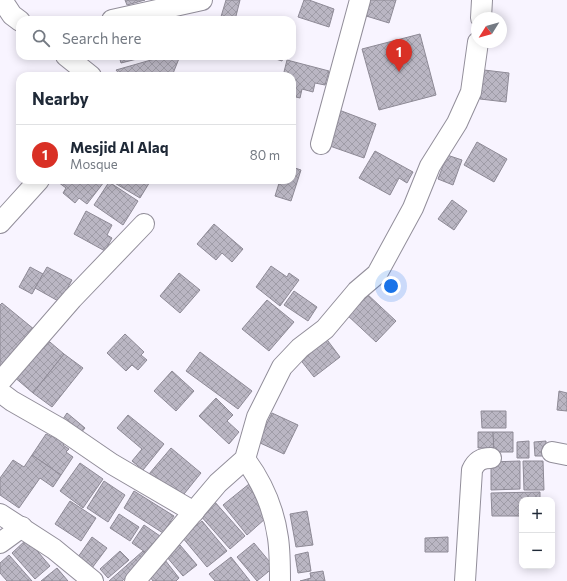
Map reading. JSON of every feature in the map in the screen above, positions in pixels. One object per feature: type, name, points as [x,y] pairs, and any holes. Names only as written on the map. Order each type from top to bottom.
[{"type":"street","points":[[2,0],[4,5],[16,18]]},
{"type":"street","points":[[130,16],[202,0]]},
{"type":"street","points":[[321,144],[360,0]]},
{"type":"street","points":[[481,12],[482,0]]},
{"type":"street","points":[[135,581],[218,483],[245,459],[257,417],[282,367],[300,348],[325,329],[357,291],[377,274],[413,208],[430,166],[457,123],[471,92],[477,48]]},
{"type":"street","points":[[71,60],[87,72]]},
{"type":"street","points":[[0,223],[35,184]]},
{"type":"street","points":[[0,382],[72,299],[144,224]]},
{"type":"street","points":[[0,392],[112,464],[194,512]]},
{"type":"street","points":[[464,581],[472,470],[475,464],[480,460],[491,458]]},
{"type":"street","points":[[245,459],[256,473],[268,499],[278,538],[280,581]]},
{"type":"street","points":[[0,514],[54,549],[93,581]]},
{"type":"street","points":[[0,543],[22,527]]},
{"type":"building","points":[[125,0],[145,0],[127,5]]},
{"type":"building","points":[[226,0],[240,0],[236,16],[221,16]]},
{"type":"building","points":[[304,0],[309,0],[334,9],[329,27],[298,17]]},
{"type":"building","points":[[368,0],[396,0],[389,23],[363,15]]},
{"type":"building","points":[[420,34],[436,95],[379,110],[362,49]]},
{"type":"building","points":[[120,60],[133,60],[121,63]]},
{"type":"building","points":[[151,60],[178,60],[174,72],[118,72],[116,70]]},
{"type":"building","points":[[287,60],[329,71],[325,85],[315,83],[313,92],[302,89],[300,98],[296,97],[296,72],[284,72]]},
{"type":"building","points":[[484,70],[509,73],[506,102],[480,99]]},
{"type":"building","points":[[339,110],[376,124],[364,158],[327,145]]},
{"type":"building","points":[[477,142],[507,159],[494,182],[464,165]]},
{"type":"building","points":[[375,151],[413,172],[407,183],[399,178],[390,195],[359,178]]},
{"type":"building","points":[[447,155],[462,160],[453,185],[438,179]]},
{"type":"building","points":[[296,168],[301,170],[291,201],[275,196],[279,184],[296,184]]},
{"type":"building","points":[[61,184],[102,184],[87,204],[79,198],[75,203],[63,193],[66,188]]},
{"type":"building","points":[[108,184],[112,184],[138,201],[123,225],[94,205]]},
{"type":"building","points":[[116,184],[149,184],[140,198]]},
{"type":"building","points":[[452,200],[467,211],[454,230],[438,219]]},
{"type":"building","points":[[86,211],[112,225],[107,235],[112,238],[105,251],[74,234]]},
{"type":"building","points":[[214,224],[243,249],[232,262],[222,253],[216,260],[197,244]]},
{"type":"building","points":[[271,266],[287,277],[289,273],[299,280],[280,306],[256,287]]},
{"type":"building","points":[[30,267],[43,274],[32,294],[19,287]]},
{"type":"building","points":[[47,267],[72,280],[60,302],[35,288]]},
{"type":"building","points":[[179,273],[200,290],[180,313],[160,296]]},
{"type":"building","points":[[294,291],[317,307],[308,321],[284,305]]},
{"type":"building","points":[[366,293],[396,321],[376,342],[346,314]]},
{"type":"building","points":[[267,300],[294,322],[269,351],[242,329]]},
{"type":"building","points":[[2,303],[35,330],[4,370],[0,366],[0,305]]},
{"type":"building","points":[[125,334],[144,352],[141,355],[147,360],[138,370],[132,365],[126,371],[107,353]]},
{"type":"building","points":[[44,337],[64,354],[33,393],[13,376]]},
{"type":"building","points":[[325,337],[340,357],[314,377],[299,358]]},
{"type":"building","points":[[200,352],[252,391],[238,409],[186,371]]},
{"type":"building","points":[[64,354],[83,368],[52,407],[33,393]]},
{"type":"building","points":[[172,371],[194,391],[176,411],[154,391]]},
{"type":"building","points":[[559,391],[567,393],[567,411],[557,410]]},
{"type":"building","points":[[216,398],[233,415],[227,421],[239,432],[229,444],[199,416]]},
{"type":"building","points":[[481,411],[506,411],[506,428],[482,428]]},
{"type":"building","points":[[67,413],[85,428],[80,434],[63,419]]},
{"type":"building","points":[[272,413],[298,425],[284,454],[258,442]]},
{"type":"building","points":[[128,415],[164,444],[143,470],[132,461],[142,449],[117,428]]},
{"type":"building","points":[[478,432],[493,432],[494,448],[478,448]]},
{"type":"building","points":[[493,432],[513,432],[513,452],[494,452]]},
{"type":"building","points":[[54,433],[66,441],[63,445],[69,449],[66,452],[73,457],[61,475],[32,455],[46,434],[52,437]]},
{"type":"building","points":[[529,441],[529,458],[517,458],[517,442]]},
{"type":"building","points":[[546,441],[546,456],[535,456],[534,442]]},
{"type":"building","points":[[171,448],[201,473],[180,499],[149,474]]},
{"type":"building","points":[[32,455],[61,475],[53,487],[40,478],[19,508],[0,495],[0,478],[13,460],[24,467]]},
{"type":"building","points":[[520,461],[520,489],[491,490],[491,462]]},
{"type":"building","points":[[523,461],[543,461],[544,490],[524,490]]},
{"type":"building","points":[[80,463],[103,479],[83,508],[60,491]]},
{"type":"building","points":[[104,481],[125,495],[108,522],[87,508]]},
{"type":"building","points":[[249,484],[266,518],[247,535],[223,505]]},
{"type":"building","points":[[134,491],[174,516],[163,533],[124,508]]},
{"type":"building","points":[[540,492],[540,497],[519,497],[519,516],[492,516],[491,493]]},
{"type":"building","points":[[70,501],[96,518],[81,541],[55,524]]},
{"type":"building","points":[[214,501],[245,536],[230,549],[199,514]]},
{"type":"building","points":[[307,511],[313,545],[296,547],[290,514]]},
{"type":"building","points":[[119,514],[139,527],[130,541],[110,528]]},
{"type":"building","points":[[202,521],[227,551],[207,567],[182,537]]},
{"type":"building","points":[[144,525],[160,536],[148,554],[132,543]]},
{"type":"building","points":[[92,537],[107,548],[92,568],[78,557]]},
{"type":"building","points":[[448,537],[448,552],[425,552],[425,538]]},
{"type":"building","points":[[27,539],[50,566],[35,579],[12,553]]},
{"type":"building","points":[[254,543],[274,567],[257,581],[237,557]]},
{"type":"building","points":[[180,545],[197,565],[183,576],[166,556]]},
{"type":"building","points":[[120,551],[129,560],[108,578],[100,569]]},
{"type":"building","points":[[143,551],[149,558],[122,581],[109,581]]},
{"type":"building","points":[[308,552],[311,571],[298,573],[295,555]]},
{"type":"building","points":[[9,555],[32,581],[7,581],[0,573],[0,563]]},
{"type":"building","points":[[231,557],[250,581],[215,581],[209,574]]},
{"type":"building","points":[[165,560],[179,578],[176,581],[153,581],[148,574]]},
{"type":"building","points":[[57,568],[68,581],[41,581]]},
{"type":"building","points":[[323,571],[325,581],[300,581],[311,578],[310,573]]},
{"type":"place","name":"Mesjid Al Alaq","points":[[399,72]]}]
